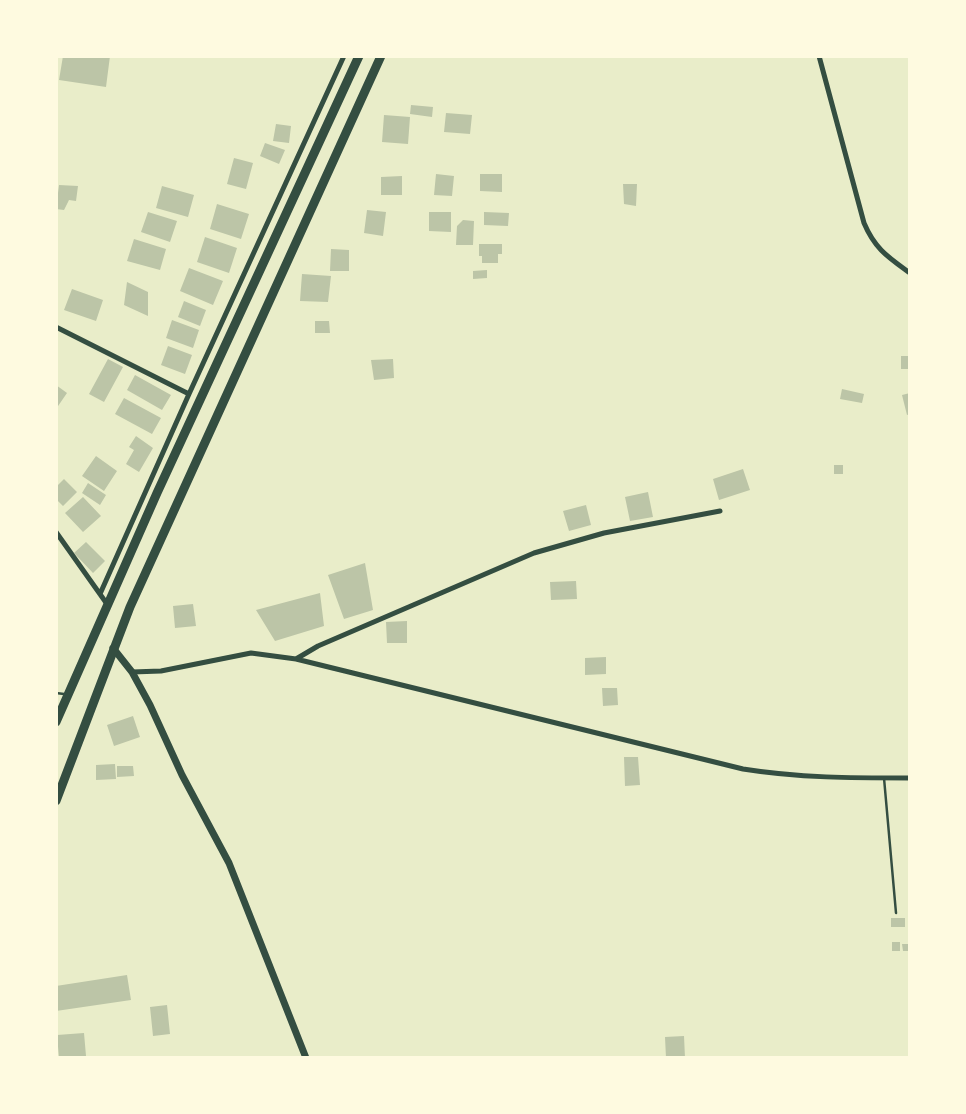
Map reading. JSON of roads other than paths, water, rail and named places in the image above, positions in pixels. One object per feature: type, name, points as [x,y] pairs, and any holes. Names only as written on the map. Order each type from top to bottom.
[{"type":"main road","points":[[56,722],[107,604],[359,56]]},
{"type":"main road","points":[[56,801],[130,607],[381,56]]},
{"type":"street","points":[[100,594],[344,56]]},
{"type":"street","points":[[819,56],[864,223],[871,240],[879,250],[910,273]]},
{"type":"street","points":[[56,327],[189,394]]},
{"type":"street","points":[[296,659],[318,646],[534,552],[604,533],[720,511]]},
{"type":"street","points":[[56,532],[107,604]]},
{"type":"street","points":[[113,648],[132,672],[229,863],[306,1058]]},
{"type":"street","points":[[132,672],[161,671],[251,653],[296,659],[743,769],[788,777],[910,778]]},
{"type":"lane","points":[[56,693],[67,694]]},
{"type":"lane","points":[[884,778],[895,913]]}]
